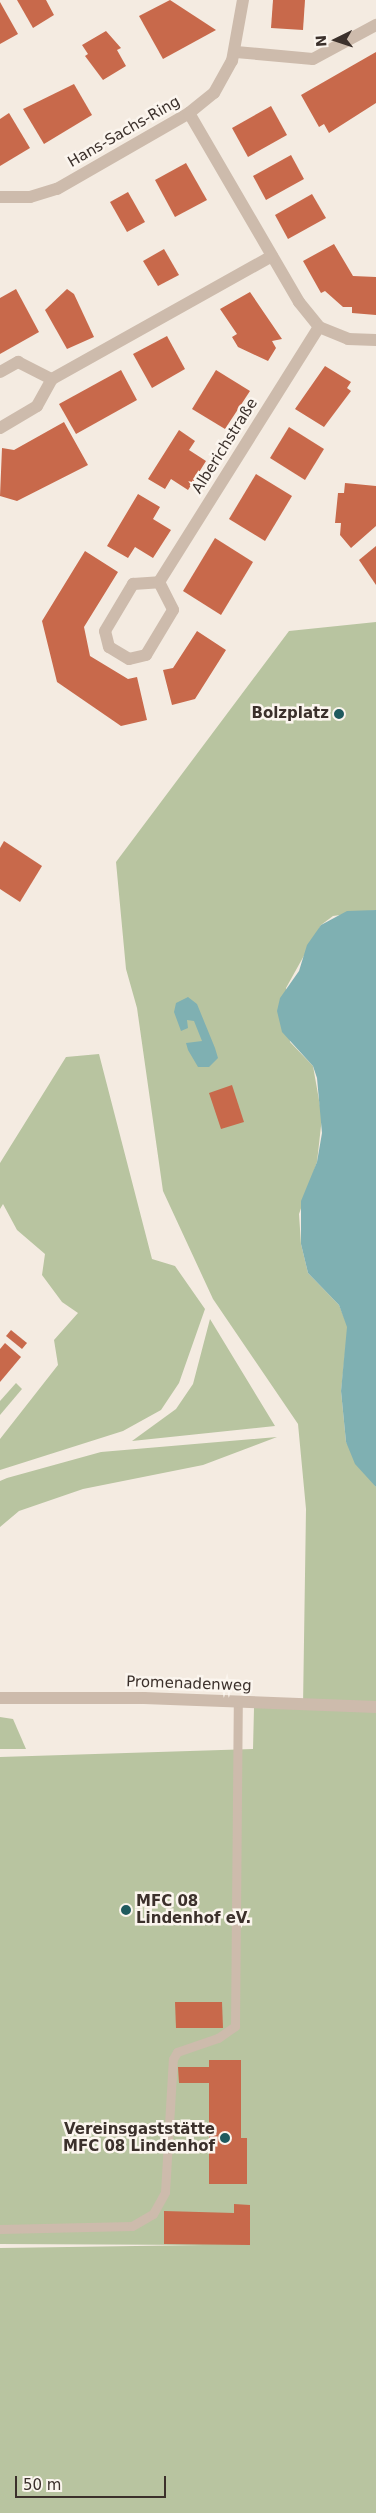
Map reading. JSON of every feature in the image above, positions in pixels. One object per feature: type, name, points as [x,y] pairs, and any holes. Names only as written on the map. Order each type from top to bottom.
[{"type":"street","name":"Hans-Sachs-Ring","points":[[0,197],[30,197],[56,189],[189,114],[214,93],[236,52],[243,0]]},
{"type":"street","points":[[236,52],[313,59],[376,26]]},
{"type":"street","points":[[189,114],[272,256],[319,327],[348,338],[376,340]]},
{"type":"street","points":[[0,428],[37,406],[52,380],[272,256]]},
{"type":"street","name":"Alberichstraße","points":[[159,582],[319,327]]},
{"type":"street","points":[[0,372],[18,362],[52,380]]},
{"type":"street","points":[[159,582],[173,610],[146,655],[129,659],[109,647],[105,631],[133,584],[159,582]]},
{"type":"street","name":"Promenadenweg","points":[[0,1698],[238,1701],[376,1707]]},
{"type":"lane","points":[[0,2229],[132,2226],[152,2214],[165,2192],[173,2058],[182,2049],[218,2038],[235,2026],[238,1701]]},
{"type":"green space","points":[[376,622],[376,910],[333,916],[321,925],[286,988],[290,1042],[313,1066],[322,1117],[317,1162],[299,1214],[301,1244],[308,1273],[339,1305],[348,1327],[341,1391],[346,1442],[376,1487],[376,2513],[0,2513],[0,2248],[204,2245],[0,2244],[0,1757],[253,1749],[254,1708],[303,1707],[306,1509],[298,1424],[213,1299],[163,1191],[137,1008],[126,969],[116,862],[289,631]]},
{"type":"green space","points":[[99,1054],[152,1259],[175,1266],[205,1309],[179,1383],[161,1410],[123,1431],[0,1470],[0,1439],[58,1365],[54,1340],[78,1313],[62,1302],[42,1275],[45,1254],[17,1230],[3,1204],[0,1209],[0,1163],[66,1057]]},
{"type":"green space","points":[[210,1319],[275,1426],[132,1441],[176,1409],[193,1384]]},
{"type":"green space","points":[[16,1383],[22,1389],[0,1415],[0,1401]]},
{"type":"green space","points":[[277,1437],[203,1465],[83,1489],[19,1511],[0,1527],[0,1481],[7,1478],[101,1452]]},
{"type":"green space","points":[[0,1717],[13,1719],[26,1749],[0,1749]]},
{"type":"water","points":[[376,910],[376,1487],[355,1464],[346,1442],[341,1391],[347,1327],[339,1305],[308,1273],[301,1244],[301,1201],[317,1162],[322,1133],[317,1078],[313,1066],[282,1032],[277,1011],[280,998],[299,971],[307,945],[321,925],[347,911]]},
{"type":"water","points":[[188,997],[197,1004],[218,1058],[209,1067],[198,1067],[188,1050],[186,1043],[202,1041],[194,1021],[187,1020],[188,1028],[181,1031],[174,1012],[176,1003]]},
{"type":"building","points":[[17,0],[46,0],[54,15],[33,28]]},
{"type":"building","points":[[170,0],[216,30],[163,59],[139,16]]},
{"type":"building","points":[[273,0],[305,0],[303,30],[271,28]]},
{"type":"building","points":[[0,2],[18,34],[0,44]]},
{"type":"building","points":[[106,31],[121,48],[117,50],[126,66],[103,80],[85,56],[88,54],[82,45]]},
{"type":"building","points":[[376,52],[376,103],[329,133],[324,124],[319,127],[301,95]]},
{"type":"building","points":[[74,84],[92,115],[44,144],[23,109]]},
{"type":"building","points":[[271,106],[287,135],[248,157],[232,128]]},
{"type":"building","points":[[9,113],[30,148],[0,166],[0,119]]},
{"type":"building","points":[[291,155],[304,179],[266,200],[253,176]]},
{"type":"building","points":[[186,163],[207,200],[175,217],[155,180]]},
{"type":"building","points":[[128,192],[145,222],[127,232],[110,202]]},
{"type":"building","points":[[312,194],[326,218],[288,239],[275,215]]},
{"type":"building","points":[[334,244],[353,276],[376,277],[376,315],[352,313],[352,307],[343,307],[325,291],[321,293],[303,261]]},
{"type":"building","points":[[164,249],[179,275],[158,286],[143,261]]},
{"type":"building","points":[[16,289],[39,332],[0,354],[0,298]]},
{"type":"building","points":[[67,289],[74,294],[94,337],[67,349],[45,310]]},
{"type":"building","points":[[250,292],[282,339],[272,341],[276,348],[268,361],[238,347],[232,337],[237,334],[220,309]]},
{"type":"building","points":[[167,336],[185,369],[152,388],[133,354]]},
{"type":"building","points":[[325,366],[351,382],[347,388],[351,391],[324,427],[295,409]]},
{"type":"building","points":[[121,370],[137,400],[76,434],[59,404]]},
{"type":"building","points":[[216,370],[250,391],[225,429],[192,409]]},
{"type":"building","points":[[64,422],[88,465],[17,501],[0,496],[2,448],[14,450]]},
{"type":"building","points":[[289,427],[324,449],[305,480],[270,458]]},
{"type":"building","points":[[179,430],[195,441],[189,450],[206,461],[188,490],[171,479],[165,489],[148,479]]},
{"type":"building","points":[[256,474],[292,496],[265,541],[229,519]]},
{"type":"building","points":[[345,483],[376,486],[376,526],[351,548],[340,535],[341,523],[335,523],[338,493],[344,493]]},
{"type":"building","points":[[138,494],[160,507],[153,519],[171,530],[153,558],[135,547],[128,558],[107,546]]},
{"type":"building","points":[[215,538],[253,562],[221,615],[183,591]]},
{"type":"building","points":[[376,546],[376,585],[359,560]]},
{"type":"building","points":[[85,551],[118,572],[84,627],[90,656],[128,679],[137,677],[147,720],[121,726],[57,682],[42,621]]},
{"type":"building","points":[[197,631],[226,650],[195,699],[172,705],[163,670],[173,668]]},
{"type":"building","points":[[4,841],[42,866],[20,902],[0,889],[0,848]]},
{"type":"building","points":[[232,1085],[244,1122],[221,1129],[209,1093]]},
{"type":"building","points":[[11,1330],[27,1343],[22,1349],[6,1336]]},
{"type":"building","points":[[5,1343],[21,1357],[0,1382],[0,1349]]},
{"type":"building","points":[[175,2002],[222,2002],[223,2028],[176,2028]]},
{"type":"building","points":[[209,2060],[241,2060],[241,2138],[247,2138],[247,2184],[209,2184],[209,2083],[179,2083],[178,2067],[209,2067]]},
{"type":"building","points":[[234,2204],[250,2205],[250,2245],[164,2244],[164,2211],[234,2213]]},
{"type":"place","name":"Bolzplatz","points":[[339,714]]},
{"type":"place","name":"MFC 08 Lindenhof eV.","points":[[126,1910]]},
{"type":"place","name":"Vereinsgaststätte MFC 08 Lindenhof","points":[[225,2138]]}]
